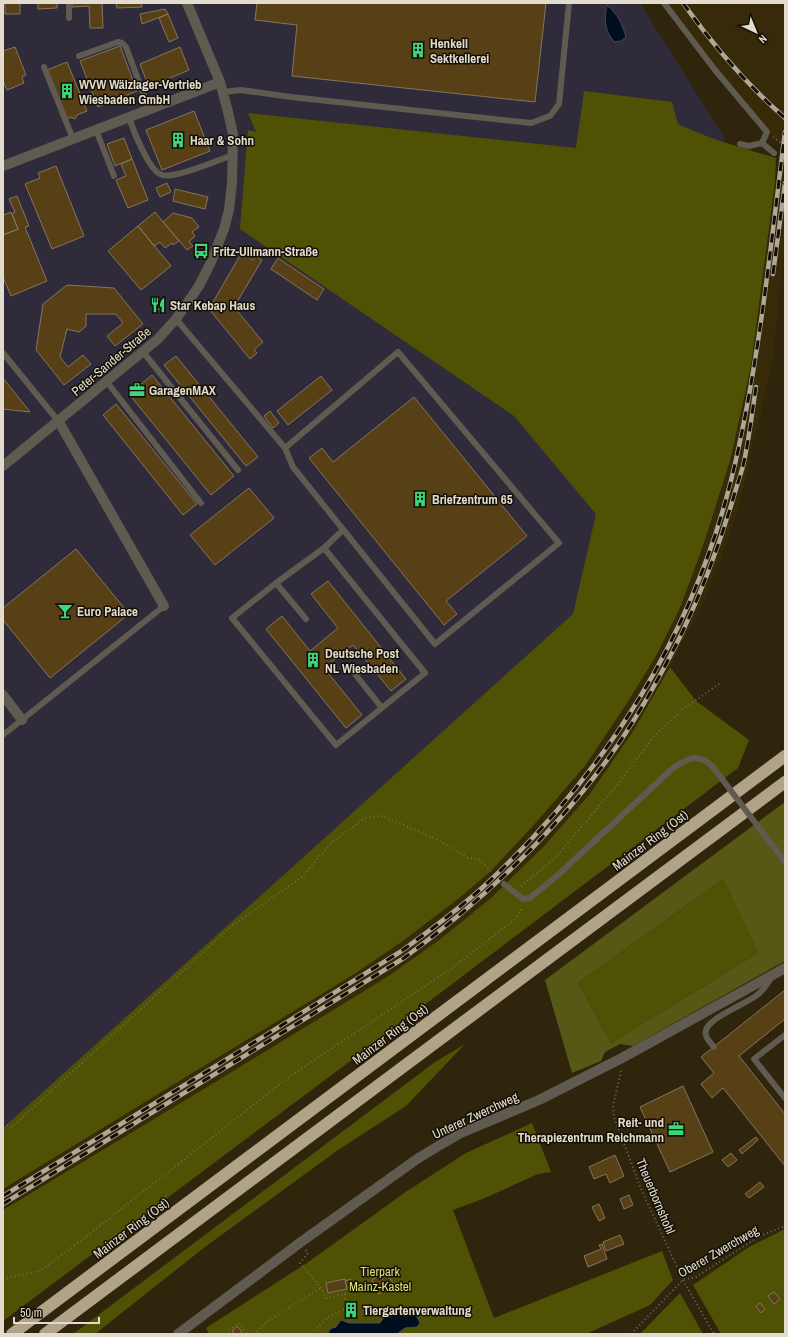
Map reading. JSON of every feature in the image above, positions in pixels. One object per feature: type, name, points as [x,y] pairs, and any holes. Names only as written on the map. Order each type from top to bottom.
[{"type":"highway","name":"Mainzer Ring (Ost)","points":[[12,1334],[785,756]]},
{"type":"highway","points":[[45,1334],[785,782]]},
{"type":"street","name":"Peter-Sander-Straße","points":[[3,466],[59,422],[158,339],[200,286],[211,262],[224,229],[229,210],[232,183],[232,134],[220,82],[187,3]]},
{"type":"street","points":[[3,166],[220,82]]},
{"type":"street","points":[[59,422],[164,606]]},
{"type":"street","points":[[3,695],[22,720]]},
{"type":"street","name":"Unterer Zwerchweg","points":[[178,1334],[301,1242],[440,1144],[461,1133],[539,1100],[622,1058],[785,968]]},
{"type":"lane","points":[[68,3],[69,18]]},
{"type":"lane","points":[[223,92],[241,90],[299,98],[531,123],[550,116],[559,104],[569,3]]},
{"type":"lane","points":[[664,3],[715,70],[767,132],[762,143]]},
{"type":"lane","points":[[79,56],[118,42],[122,43],[126,47],[149,109]]},
{"type":"lane","points":[[44,67],[73,139]]},
{"type":"lane","points":[[129,117],[133,130],[146,157],[153,168],[161,175],[172,176],[232,155]]},
{"type":"lane","points":[[96,130],[114,176]]},
{"type":"lane","points":[[740,144],[749,146],[762,143]]},
{"type":"lane","points":[[762,143],[774,153]]},
{"type":"lane","points":[[176,318],[285,448],[293,467],[435,644],[559,543],[398,352],[285,448]]},
{"type":"lane","points":[[143,352],[238,470]]},
{"type":"lane","points":[[3,353],[59,422]]},
{"type":"lane","points":[[107,382],[201,503]]},
{"type":"lane","points":[[324,548],[425,672],[336,745],[232,618],[276,583],[324,548],[344,530]]},
{"type":"lane","points":[[276,583],[306,620]]},
{"type":"lane","points":[[3,735],[164,606]]},
{"type":"lane","points":[[351,669],[382,708]]},
{"type":"lane","points":[[504,884],[523,899],[530,898],[560,874],[673,768],[689,758],[696,757],[708,762],[785,862]]},
{"type":"lane","points":[[714,1047],[706,1037],[706,1031],[709,1025],[715,1019],[758,995],[772,975]]},
{"type":"lane","points":[[785,1035],[754,1059],[785,1098]]},
{"type":"path","points":[[767,132],[785,146]]},
{"type":"path","points":[[514,892],[554,859],[617,785],[655,735],[683,709],[722,682]]},
{"type":"path","points":[[3,1124],[12,1127],[233,925],[302,877],[332,842],[365,818],[384,816],[436,839],[468,858],[478,859],[491,871]]},
{"type":"path","points":[[3,1279],[39,1270],[69,1250],[289,1077],[455,966],[515,919],[521,910],[523,899]]},
{"type":"path","name":"Theuerbornshohl","points":[[622,1058],[621,1072],[613,1106],[614,1117],[641,1189],[683,1280],[714,1334]]},
{"type":"path","name":"Oberer Zwerchweg","points":[[631,1334],[683,1280],[696,1277],[760,1236],[785,1226]]},
{"type":"path","points":[[301,1242],[308,1253],[300,1263],[321,1288],[326,1298],[345,1294],[355,1289],[375,1290]]},
{"type":"path","points":[[253,1334],[268,1321],[321,1288]]},
{"type":"path","points":[[314,1334],[313,1332],[328,1317],[345,1309],[345,1294]]},
{"type":"path","points":[[228,1334],[229,1330],[238,1323],[248,1334]]},
{"type":"shaded area","points":[[3,3],[640,3],[725,139],[614,627],[3,1176]]},
{"type":"shaded area","points":[[662,3],[785,3],[785,149],[740,103]]},
{"type":"shaded area","points":[[775,182],[785,184],[785,245],[772,368],[753,441],[749,468],[733,526],[707,595],[670,667],[632,733],[589,795],[544,846],[492,897],[435,943],[387,977],[3,1210],[3,1189],[356,973],[433,919],[496,865],[532,827],[585,766],[656,656],[680,608],[703,546],[751,366]]},
{"type":"shaded area","points":[[785,802],[785,961],[633,1046],[620,1044],[605,1052],[601,1061],[572,1073],[545,980]],"holes":[[[723,879],[758,953],[611,1043],[578,983]]]},
{"type":"green space","points":[[584,91],[672,102],[678,124],[714,139],[776,158],[775,182],[751,366],[730,461],[703,546],[680,608],[656,656],[585,766],[491,871],[458,899],[403,941],[356,973],[3,1189],[3,1128],[573,614],[596,514],[514,416],[240,229],[248,130],[256,132],[248,113],[576,148]]},
{"type":"green space","points":[[670,667],[696,701],[749,740],[738,768],[3,1321],[3,1210],[387,977],[435,943],[464,920],[492,897],[544,846],[589,795],[632,733]]},
{"type":"green space","points":[[723,879],[758,953],[611,1043],[578,983]]},
{"type":"green space","points":[[465,1044],[406,1106],[338,1150],[205,1247],[95,1334],[73,1334],[435,1062]]},
{"type":"green space","name":"Tierpark Mainz-Kastel","points":[[532,1123],[551,1172],[538,1174],[485,1198],[453,1210],[494,1318],[662,1251],[673,1280],[650,1305],[586,1334],[209,1334],[206,1328],[307,1263],[407,1191],[466,1153]]},
{"type":"green space","points":[[785,1229],[785,1334],[721,1334],[693,1285],[749,1247]]},
{"type":"green space","points":[[680,1293],[703,1334],[640,1334]]},
{"type":"water","points":[[607,5],[617,16],[623,28],[626,37],[621,41],[615,42],[611,38],[607,29],[605,15]]},
{"type":"water","points":[[390,1309],[415,1313],[420,1323],[417,1327],[405,1328],[397,1334],[328,1334],[330,1329],[336,1327],[341,1320],[349,1323],[380,1323]]},
{"type":"building","points":[[5,3],[20,3],[20,14],[5,14]]},
{"type":"building","points":[[38,3],[57,3],[57,8],[38,9]]},
{"type":"building","points":[[72,3],[102,3],[103,28],[90,28],[89,6],[72,7]]},
{"type":"building","points":[[116,3],[141,3],[142,7],[117,8]]},
{"type":"building","name":"Henkell Sektkellerei","points":[[257,3],[546,3],[535,102],[292,76],[297,25],[255,20]]},
{"type":"building","points":[[165,9],[168,14],[142,24],[140,14]]},
{"type":"building","points":[[168,14],[178,38],[169,42],[159,18]]},
{"type":"building","points":[[120,46],[137,91],[98,107],[80,61]]},
{"type":"building","points":[[15,47],[26,75],[22,77],[24,83],[7,90],[3,81],[3,51]]},
{"type":"building","points":[[180,47],[189,70],[149,87],[140,64]]},
{"type":"building","name":"WVW Wälzlager-Vertrieb Wiesbaden GmbH","points":[[67,62],[87,111],[77,115],[75,119],[71,117],[67,119],[47,70]]},
{"type":"building","name":"Haar & Sohn","points":[[194,111],[210,151],[162,170],[146,130]]},
{"type":"building","points":[[124,138],[132,159],[115,166],[107,144]]},
{"type":"building","points":[[132,159],[148,200],[128,208],[116,180],[126,176],[121,164]]},
{"type":"building","points":[[56,166],[84,236],[52,249],[25,184],[40,178],[38,173]]},
{"type":"building","points":[[167,183],[171,192],[160,197],[156,188]]},
{"type":"building","points":[[175,189],[208,197],[205,209],[173,201]]},
{"type":"building","points":[[17,196],[29,226],[25,227],[47,281],[11,296],[3,277],[3,235],[18,229],[12,214],[15,212],[9,199]]},
{"type":"building","points":[[11,212],[18,229],[3,235],[3,215]]},
{"type":"building","points":[[155,212],[179,241],[173,245],[172,243],[165,248],[160,242],[154,246],[138,226]]},
{"type":"building","points":[[173,213],[192,218],[199,227],[192,232],[195,236],[189,242],[193,246],[187,250],[163,222]]},
{"type":"building","points":[[138,226],[171,266],[141,290],[108,251]]},
{"type":"building","points":[[242,252],[253,260],[256,256],[262,260],[234,307],[263,342],[254,350],[257,353],[250,359],[209,309]]},
{"type":"building","points":[[278,258],[324,289],[317,300],[271,269]]},
{"type":"building","points":[[67,285],[114,288],[143,324],[115,346],[107,336],[123,323],[116,314],[86,314],[86,326],[79,332],[67,329],[60,357],[68,367],[83,355],[91,364],[64,385],[36,350],[43,304]]},
{"type":"building","points":[[157,297],[164,305],[158,310],[151,302]]},
{"type":"building","points":[[176,356],[258,457],[246,466],[164,365]]},
{"type":"building","points":[[152,375],[234,476],[211,495],[129,394]]},
{"type":"building","points":[[321,376],[332,390],[288,425],[277,411]]},
{"type":"building","points":[[3,378],[30,412],[3,409]]},
{"type":"building","name":"Briefzentrum 65","points":[[414,397],[527,536],[446,601],[457,614],[444,625],[309,458],[322,448],[333,462]]},
{"type":"building","points":[[116,404],[197,504],[183,515],[103,415]]},
{"type":"building","points":[[270,411],[279,423],[273,428],[264,416]]},
{"type":"building","points":[[249,488],[274,518],[215,565],[190,535]]},
{"type":"building","name":"Euro Palace","points":[[76,549],[129,614],[50,678],[3,620],[3,608]]},
{"type":"building","name":"Deutsche Post NL Wiesbaden","points":[[328,581],[406,679],[391,691],[353,645],[324,668],[362,715],[346,728],[266,629],[282,616],[310,651],[338,628],[311,594]]},
{"type":"building","points":[[785,990],[785,1019],[739,1056],[785,1114],[785,1166],[723,1088],[712,1098],[701,1084],[714,1073],[701,1057]]},
{"type":"building","points":[[683,1086],[713,1152],[670,1172],[640,1107]]},
{"type":"building","points":[[756,1137],[758,1140],[742,1154],[739,1150]]},
{"type":"building","points":[[731,1153],[737,1160],[728,1167],[722,1160]]},
{"type":"building","points":[[615,1155],[624,1176],[610,1183],[606,1174],[594,1179],[589,1167]]},
{"type":"building","points":[[760,1182],[764,1187],[749,1198],[745,1194]]},
{"type":"building","points":[[629,1195],[633,1205],[624,1209],[620,1199]]},
{"type":"building","points":[[599,1204],[605,1218],[599,1221],[592,1207]]},
{"type":"building","points":[[620,1235],[624,1244],[606,1251],[603,1242]]},
{"type":"building","points":[[602,1244],[607,1259],[588,1267],[584,1256],[601,1249],[599,1245]]},
{"type":"building","points":[[388,1274],[394,1285],[387,1288],[381,1277]]},
{"type":"building","points":[[380,1275],[387,1289],[379,1294],[372,1280]]},
{"type":"building","points":[[345,1279],[347,1289],[328,1293],[326,1283]]},
{"type":"building","points":[[351,1279],[352,1287],[347,1288],[345,1281]]},
{"type":"building","points":[[774,1292],[780,1299],[774,1304],[768,1296]]},
{"type":"building","points":[[760,1303],[765,1309],[761,1313],[756,1306]]},
{"type":"building","name":"Tiergartenverwaltung","points":[[354,1304],[356,1313],[349,1315],[346,1306]]},
{"type":"building","points":[[237,1326],[242,1332],[240,1334],[235,1334],[232,1331]]},
{"type":"railway","points":[[683,3],[706,34],[743,78],[785,118]]},
{"type":"railway","points":[[3,1196],[400,952],[421,937],[482,888],[527,844],[569,797],[607,747],[641,695],[671,641],[697,584],[718,525],[735,464],[751,382],[764,299],[785,132]]},
{"type":"railway","points":[[773,274],[785,183]]},
{"type":"railway","points":[[3,1204],[404,958],[463,912],[492,887],[546,834],[595,776],[617,746],[651,692],[681,635],[710,568],[741,474],[756,387]]},
{"type":"place","name":"Henkell Sektkellerei","points":[[418,50]]},
{"type":"place","name":"WVW Wälzlager-Vertrieb Wiesbaden GmbH","points":[[67,91]]},
{"type":"place","name":"Haar & Sohn","points":[[178,140]]},
{"type":"place","name":"Fritz-Ullmann-Straße","points":[[201,251]]},
{"type":"place","name":"Star Kebap Haus","points":[[158,305]]},
{"type":"place","name":"GaragenMAX","points":[[137,390]]},
{"type":"place","name":"Briefzentrum 65","points":[[420,499]]},
{"type":"place","name":"Euro Palace","points":[[65,611]]},
{"type":"place","name":"Deutsche Post NL Wiesbaden","points":[[313,660]]},
{"type":"place","name":"Reit- und Therapiezentrum Reichmann","points":[[676,1129]]},
{"type":"place","name":"Tiergartenverwaltung","points":[[351,1310]]}]
